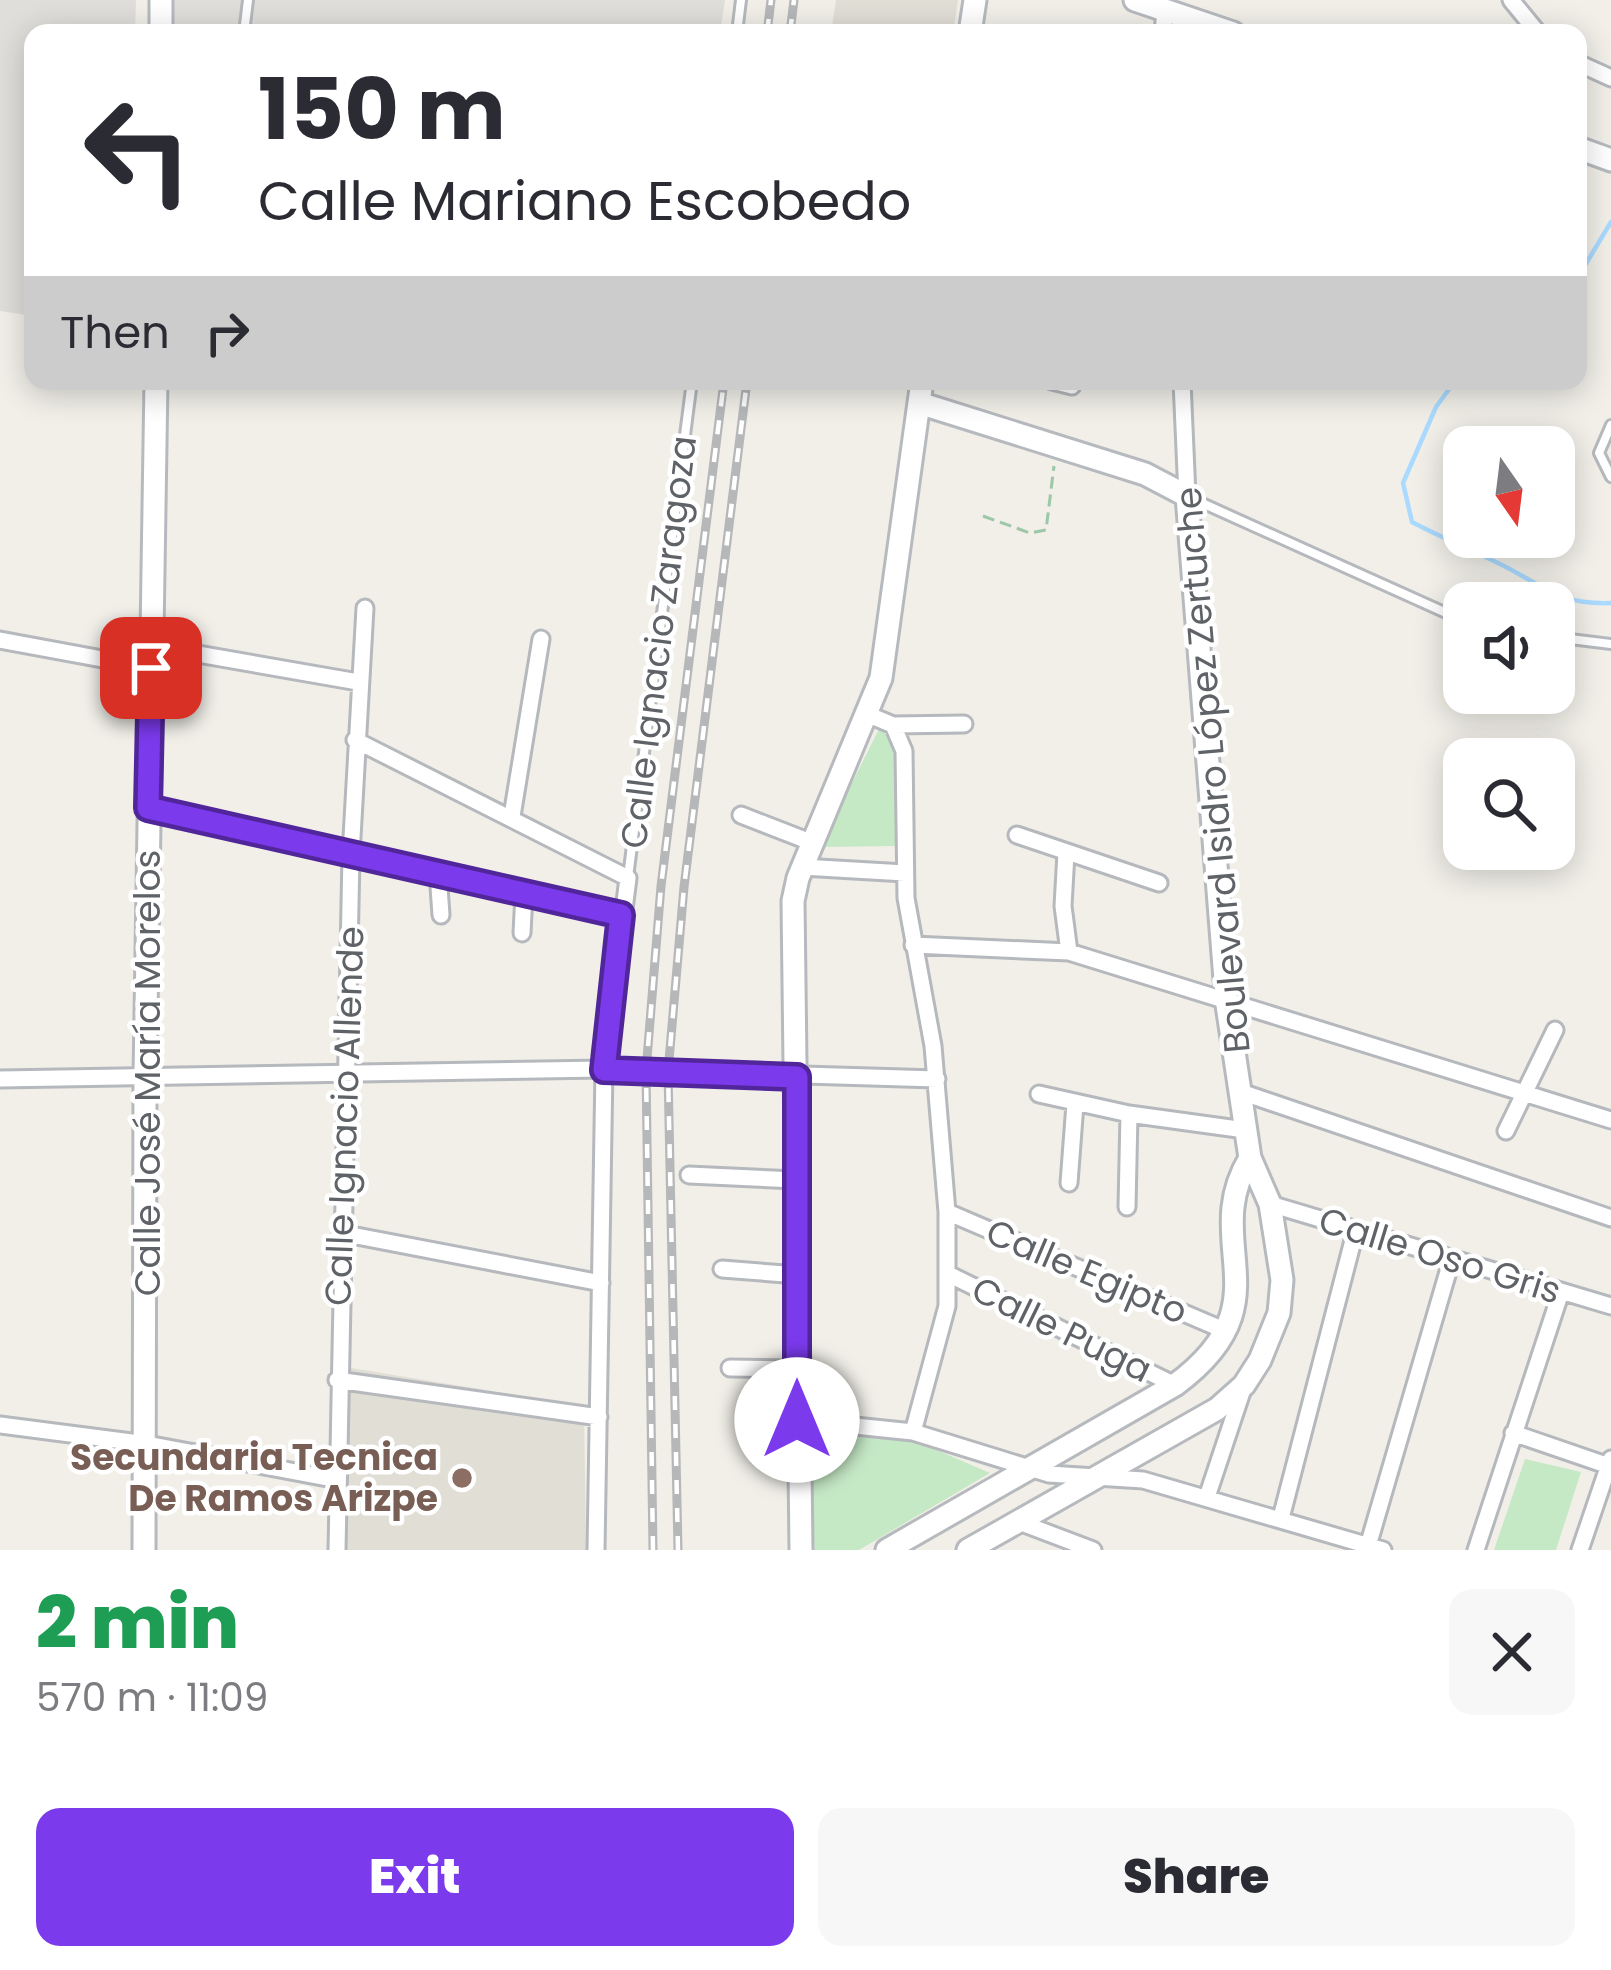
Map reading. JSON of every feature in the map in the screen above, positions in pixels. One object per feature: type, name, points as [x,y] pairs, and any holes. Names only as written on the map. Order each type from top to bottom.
[{"type":"street","points":[[1135,0],[1206,24]]},
{"type":"street","points":[[1511,0],[1531,24]]},
{"type":"street","points":[[1164,24],[1165,10]]},
{"type":"street","name":"Calle José María Morelos","points":[[144,1550],[145,1077],[156,390]]},
{"type":"street","name":"Boulevard Isidro López Zertuche","points":[[968,1550],[1197,1422],[1244,1385],[1272,1334],[1281,1296],[1270,1204],[1250,1158],[1227,1005],[1182,390]]},
{"type":"street","points":[[801,1550],[793,914],[802,867],[868,715],[886,646],[921,392],[1055,446],[1145,474],[1187,496]]},
{"type":"street","name":"Calle Ignacio Allende","points":[[337,1550],[351,855],[364,608]]},
{"type":"street","points":[[512,815],[541,639]]},
{"type":"street","points":[[0,640],[358,682]]},
{"type":"street","points":[[868,715],[893,725],[964,724]]},
{"type":"street","points":[[893,725],[904,751],[905,873],[937,1079],[947,1212],[944,1331],[913,1432]]},
{"type":"street","points":[[355,740],[512,815],[628,878]]},
{"type":"street","points":[[148,808],[621,915]]},
{"type":"street","points":[[741,815],[813,843]]},
{"type":"street","points":[[1017,836],[1159,883]]},
{"type":"street","points":[[1066,853],[1063,906],[1069,952]]},
{"type":"street","points":[[802,867],[905,873]]},
{"type":"street","points":[[438,873],[441,915]]},
{"type":"street","name":"Calle Ignacio Zaragoza","points":[[596,1550],[604,1070],[628,878]]},
{"type":"street","points":[[523,933],[524,893]]},
{"type":"street","points":[[913,945],[1069,952],[1227,1005],[1611,1120]]},
{"type":"street","points":[[1506,1131],[1555,1030]]},
{"type":"street","points":[[0,1079],[604,1070],[937,1079]]},
{"type":"street","points":[[1241,1092],[1611,1218]]},
{"type":"street","points":[[1039,1094],[1129,1114],[1245,1130]]},
{"type":"street","points":[[1069,1183],[1075,1104]]},
{"type":"street","points":[[1127,1207],[1129,1114]]},
{"type":"street","name":"Boulevard Isidro López Zertuche","points":[[887,1550],[1201,1366],[1226,1331],[1238,1290],[1234,1196],[1250,1158]]},
{"type":"street","points":[[689,1175],[796,1180]]},
{"type":"street","name":"Calle Oso Gris","points":[[1270,1204],[1611,1306]]},
{"type":"street","name":"Calle Egipto","points":[[947,1212],[1226,1331]]},
{"type":"street","points":[[1281,1518],[1356,1229]]},
{"type":"street","points":[[341,1233],[601,1282]]},
{"type":"street","points":[[797,1420],[913,1432],[1023,1469],[1142,1480],[1375,1548],[1452,1258]]},
{"type":"street","points":[[722,1269],[798,1275]]},
{"type":"street","name":"Calle Puga","points":[[948,1274],[1175,1385]]},
{"type":"street","points":[[1476,1550],[1561,1292]]},
{"type":"street","points":[[730,1368],[797,1369]]},
{"type":"street","points":[[337,1380],[599,1417]]},
{"type":"street","points":[[1207,1497],[1244,1385]]},
{"type":"street","points":[[0,1425],[147,1444],[338,1480]]},
{"type":"street","points":[[1514,1433],[1610,1462],[1580,1550]]},
{"type":"street","points":[[1019,1522],[1093,1550]]},
{"type":"lane","name":"Calle Ignacio Zaragoza","points":[[628,878],[691,390]]},
{"type":"lane","points":[[1611,424],[1599,453],[1611,477]]},
{"type":"lane","points":[[1187,496],[1443,612]]},
{"type":"lane","points":[[1575,640],[1611,644]]},
{"type":"path","points":[[982,516],[1030,533],[1046,530],[1053,505],[1055,446]]},
{"type":"shaded area","points":[[0,0],[136,0],[135,24],[24,24],[24,315],[0,311]]},
{"type":"shaded area","points":[[172,0],[725,0],[721,24],[171,24]]},
{"type":"shaded area","points":[[836,0],[958,0],[954,24],[832,24]]},
{"type":"shaded area","name":"Secundaria Tecnica De Ramos Arizpe","points":[[339,1366],[584,1406],[586,1550],[339,1550]]},
{"type":"green space","points":[[880,727],[896,748],[895,846],[820,847]]},
{"type":"green space","points":[[809,1433],[918,1442],[990,1473],[859,1550],[812,1550]]},
{"type":"green space","points":[[1525,1459],[1581,1472],[1556,1550],[1494,1550]]},
{"type":"waterway","points":[[1587,262],[1611,222]]},
{"type":"waterway","points":[[1448,390],[1436,407],[1403,483],[1412,522],[1555,594],[1611,603]]},
{"type":"railway","points":[[768,24],[771,0]]},
{"type":"railway","points":[[791,24],[794,0]]},
{"type":"railway","points":[[653,1550],[646,1071],[661,886],[723,390]]},
{"type":"railway","points":[[678,1550],[668,1072],[684,887],[746,390]]},
{"type":"place","name":"Secundaria Tecnica De Ramos Arizpe","points":[[462,1478]]},
{"type":"route","points":[[151,668],[148,808],[621,915],[604,1070],[797,1077],[797,1420]]}]
